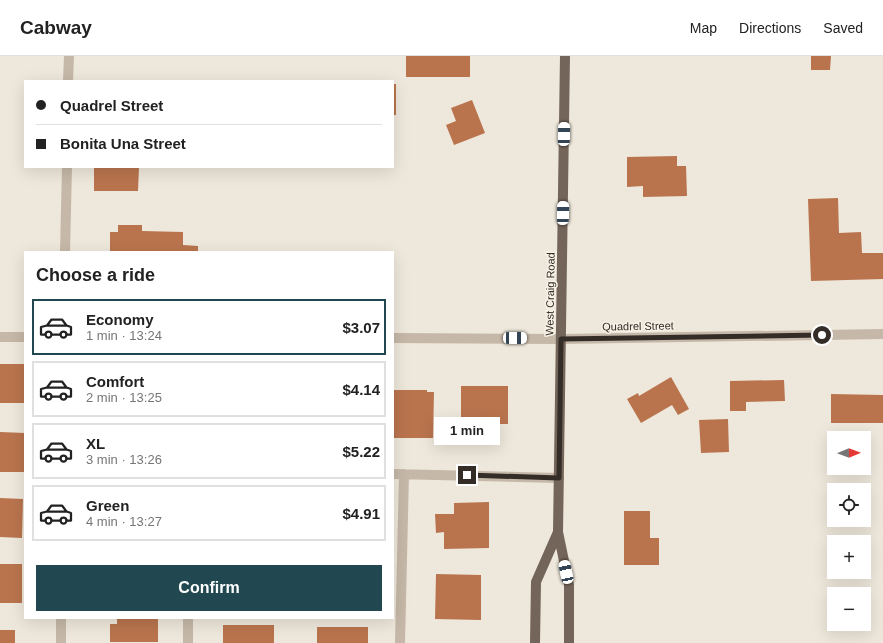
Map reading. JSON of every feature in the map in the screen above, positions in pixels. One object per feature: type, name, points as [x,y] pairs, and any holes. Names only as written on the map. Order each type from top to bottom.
[{"type":"main road","name":"West Craig Road","points":[[565,56],[558,532],[569,585],[569,643]]},
{"type":"main road","name":"West Craig Road","points":[[535,643],[536,582],[558,532]]},
{"type":"street","points":[[68,80],[69,56]]},
{"type":"street","points":[[65,251],[67,168]]},
{"type":"street","name":"Quadrel Street","points":[[394,338],[561,339],[883,334]]},
{"type":"street","points":[[0,337],[24,337]]},
{"type":"street","points":[[394,474],[559,478]]},
{"type":"street","points":[[400,643],[404,474]]},
{"type":"street","points":[[60,643],[61,619]]},
{"type":"street","points":[[188,619],[188,643]]},
{"type":"building","points":[[406,56],[470,56],[470,77],[406,77]]},
{"type":"building","points":[[811,56],[831,56],[830,70],[811,70]]},
{"type":"building","points":[[394,84],[396,84],[396,115],[394,115]]},
{"type":"building","points":[[472,100],[485,133],[454,145],[446,125],[456,121],[451,108]]},
{"type":"building","points":[[677,156],[677,166],[686,166],[687,196],[643,197],[643,186],[627,187],[627,157]]},
{"type":"building","points":[[94,168],[139,168],[138,191],[94,191]]},
{"type":"building","points":[[838,198],[839,233],[861,232],[862,253],[883,253],[883,279],[811,281],[808,199]]},
{"type":"building","points":[[118,225],[142,225],[142,231],[183,232],[183,245],[198,246],[198,251],[110,251],[110,232],[118,232]]},
{"type":"building","points":[[0,364],[24,364],[24,403],[0,403]]},
{"type":"building","points":[[671,377],[689,409],[678,415],[672,405],[641,423],[627,399],[638,393],[639,396]]},
{"type":"building","points":[[784,380],[785,401],[746,402],[746,411],[730,411],[730,381]]},
{"type":"building","points":[[461,386],[508,386],[508,424],[496,424],[495,441],[477,441],[477,433],[461,433]]},
{"type":"building","points":[[394,390],[427,390],[427,392],[434,392],[433,438],[394,438]]},
{"type":"building","points":[[831,394],[883,395],[883,423],[831,423]]},
{"type":"building","points":[[728,419],[729,452],[701,453],[699,420]]},
{"type":"building","points":[[0,432],[24,433],[24,472],[0,472]]},
{"type":"building","points":[[0,498],[23,499],[22,538],[0,537]]},
{"type":"building","points":[[489,502],[489,548],[444,549],[444,532],[436,533],[435,514],[454,514],[454,503]]},
{"type":"building","points":[[624,511],[650,511],[650,538],[659,538],[659,565],[624,565]]},
{"type":"building","points":[[0,564],[22,564],[22,603],[0,603]]},
{"type":"building","points":[[436,574],[481,575],[481,620],[435,619]]},
{"type":"building","points":[[117,619],[158,619],[158,642],[110,642],[110,624],[117,624]]},
{"type":"building","points":[[223,625],[274,625],[274,643],[223,643]]},
{"type":"building","points":[[317,627],[368,627],[368,643],[317,643]]},
{"type":"building","points":[[0,630],[15,630],[15,643],[0,643]]},
{"type":"route","points":[[467,475],[559,478],[561,339],[822,335]]}]
